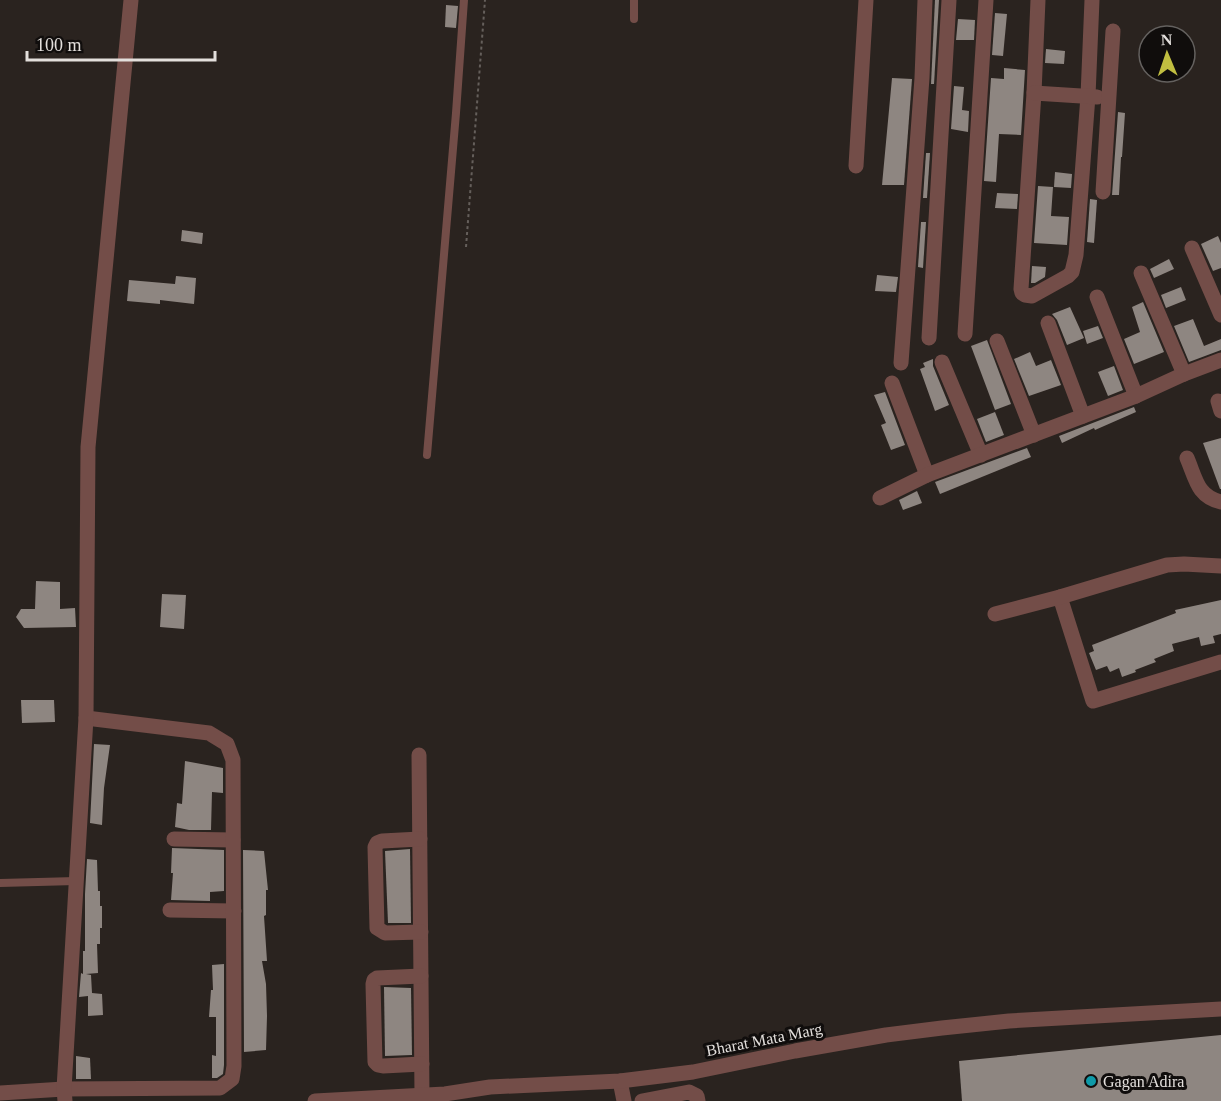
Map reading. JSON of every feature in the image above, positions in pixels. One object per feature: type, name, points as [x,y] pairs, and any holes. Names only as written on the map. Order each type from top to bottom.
[{"type":"street","points":[[64,1095],[86,718],[88,447],[131,0]]},
{"type":"street","points":[[856,166],[866,0]]},
{"type":"street","points":[[901,363],[921,90],[925,0]]},
{"type":"street","points":[[929,338],[949,0]]},
{"type":"street","points":[[965,334],[986,0]]},
{"type":"street","points":[[1038,0],[1021,289],[1025,295],[1032,296],[1068,276],[1074,265],[1088,96],[1092,0]]},
{"type":"street","points":[[1103,192],[1113,31]]},
{"type":"street","points":[[1034,93],[1109,97]]},
{"type":"street","points":[[1192,248],[1221,315]]},
{"type":"street","points":[[1141,273],[1184,374]]},
{"type":"street","points":[[1097,297],[1136,396]]},
{"type":"street","points":[[1048,322],[1083,416]]},
{"type":"street","points":[[997,340],[1034,435]]},
{"type":"street","points":[[880,498],[927,475],[1136,396],[1221,360]]},
{"type":"street","points":[[942,362],[981,454]]},
{"type":"street","points":[[892,383],[927,475]]},
{"type":"street","points":[[1187,458],[1201,492],[1210,499],[1221,502]]},
{"type":"street","points":[[995,614],[1167,565],[1221,566]]},
{"type":"street","points":[[1060,597],[1093,701],[1221,662]]},
{"type":"street","points":[[0,1093],[64,1095],[220,1088],[232,1079],[234,1065],[233,760],[226,744],[209,733],[86,718]]},
{"type":"street","points":[[419,755],[422,1095]]},
{"type":"street","points":[[174,839],[233,840]]},
{"type":"street","points":[[420,839],[382,841],[375,847],[377,928],[385,933],[421,932]]},
{"type":"street","points":[[170,910],[234,911]]},
{"type":"street","points":[[421,976],[378,978],[373,984],[375,1062],[383,1066],[422,1064]]},
{"type":"street","name":"Bharat Mata Marg","points":[[315,1101],[444,1094],[490,1087],[620,1081],[693,1072],[886,1035],[942,1028],[1009,1021],[1221,1009]]},
{"type":"street","points":[[620,1081],[624,1101]]},
{"type":"street","points":[[642,1101],[688,1092],[697,1096],[698,1101]]},
{"type":"lane","points":[[427,454],[464,0]]},
{"type":"lane","points":[[634,0],[634,19]]},
{"type":"lane","points":[[0,883],[76,881]]},
{"type":"path","points":[[466,248],[485,0]]},
{"type":"building","points":[[935,0],[939,0],[934,84],[931,84]]},
{"type":"building","points":[[446,5],[458,6],[456,28],[445,27]]},
{"type":"building","points":[[995,13],[1007,14],[1003,56],[992,55]]},
{"type":"building","points":[[958,19],[975,20],[974,40],[956,40]]},
{"type":"building","points":[[1046,49],[1065,51],[1064,64],[1045,63]]},
{"type":"building","points":[[1004,68],[1025,70],[1021,135],[999,134],[996,182],[984,181],[991,78],[1004,79]]},
{"type":"building","points":[[892,78],[912,79],[904,185],[882,185]]},
{"type":"building","points":[[954,86],[964,87],[962,110],[969,111],[968,132],[951,129]]},
{"type":"building","points":[[1118,112],[1125,113],[1122,157],[1119,195],[1112,195]]},
{"type":"building","points":[[926,153],[930,153],[927,198],[923,198]]},
{"type":"building","points":[[1055,172],[1072,174],[1071,188],[1054,187]]},
{"type":"building","points":[[1038,186],[1053,187],[1051,216],[1069,217],[1067,245],[1034,243]]},
{"type":"building","points":[[997,193],[1018,194],[1017,209],[995,208]]},
{"type":"building","points":[[1090,199],[1097,200],[1094,243],[1087,242]]},
{"type":"building","points":[[921,222],[926,222],[923,268],[918,267]]},
{"type":"building","points":[[182,230],[203,233],[202,244],[181,241]]},
{"type":"building","points":[[1218,236],[1221,243],[1221,268],[1213,271],[1201,244]]},
{"type":"building","points":[[1169,259],[1174,269],[1154,278],[1150,269]]},
{"type":"building","points":[[1032,266],[1046,267],[1045,277],[1035,283],[1031,283]]},
{"type":"building","points":[[877,275],[898,277],[896,292],[875,291]]},
{"type":"building","points":[[176,276],[196,278],[194,304],[160,300],[160,304],[127,301],[129,280],[175,284]]},
{"type":"building","points":[[1181,287],[1186,300],[1166,308],[1161,295]]},
{"type":"building","points":[[1143,302],[1164,352],[1134,364],[1124,339],[1140,332],[1132,307]]},
{"type":"building","points":[[1070,307],[1084,338],[1067,345],[1057,320],[1052,314]]},
{"type":"building","points":[[1193,319],[1204,346],[1221,339],[1221,350],[1189,362],[1174,326]]},
{"type":"building","points":[[1098,326],[1103,338],[1087,344],[1083,331]]},
{"type":"building","points":[[987,340],[1011,404],[995,410],[971,346]]},
{"type":"building","points":[[1030,352],[1036,366],[1051,360],[1061,385],[1029,396],[1014,359]]},
{"type":"building","points":[[933,359],[933,366],[949,405],[935,411],[920,369],[925,367],[923,363]]},
{"type":"building","points":[[1114,366],[1123,390],[1108,396],[1098,372]]},
{"type":"building","points":[[885,392],[905,445],[891,450],[881,425],[886,423],[874,395]]},
{"type":"building","points":[[1134,407],[1136,412],[1062,443],[1059,436]]},
{"type":"building","points":[[995,412],[1004,435],[986,442],[977,419]]},
{"type":"building","points":[[1221,438],[1221,489],[1220,489],[1203,443]]},
{"type":"building","points":[[1027,448],[1031,457],[940,494],[935,482]]},
{"type":"building","points":[[917,491],[922,503],[903,510],[899,500]]},
{"type":"building","points":[[36,581],[60,582],[60,609],[75,608],[76,627],[24,628],[16,617],[21,609],[35,609]]},
{"type":"building","points":[[162,594],[186,595],[184,629],[160,627]]},
{"type":"building","points":[[1221,600],[1221,634],[1213,636],[1215,643],[1201,646],[1199,637],[1172,644],[1174,651],[1122,677],[1119,668],[1110,672],[1107,666],[1096,670],[1089,653],[1094,651],[1092,645],[1176,613],[1175,610]]},
{"type":"building","points":[[21,700],[54,700],[55,722],[22,723]]},
{"type":"building","points":[[94,744],[110,745],[102,825],[90,823]]},
{"type":"building","points":[[185,761],[223,768],[223,793],[212,792],[211,830],[189,830],[175,827],[177,803],[182,804]]},
{"type":"building","points":[[172,848],[224,850],[224,891],[210,892],[210,901],[171,900]]},
{"type":"building","points":[[410,849],[411,923],[388,923],[385,851]]},
{"type":"building","points":[[243,850],[264,851],[268,890],[266,890],[266,915],[264,916],[267,961],[262,961],[266,984],[266,1050],[244,1052]]},
{"type":"building","points":[[87,859],[97,860],[102,928],[100,928],[100,944],[97,944],[98,973],[86,974],[91,975],[92,993],[102,994],[103,1015],[88,1016],[88,996],[79,997],[81,973],[83,974],[83,951],[85,951]]},
{"type":"building","points":[[224,964],[224,1065],[223,1074],[212,1078],[212,1055],[216,1056],[216,1017],[209,1017],[211,990],[213,990],[212,965]]},
{"type":"building","points":[[384,987],[411,988],[412,1055],[385,1056]]},
{"type":"building","name":"Gagan Adira","points":[[1221,1035],[1221,1101],[962,1101],[959,1061]]},
{"type":"building","points":[[76,1056],[90,1058],[91,1079],[76,1079]]},
{"type":"place","name":"Gagan Adira","points":[[1091,1081]]}]
